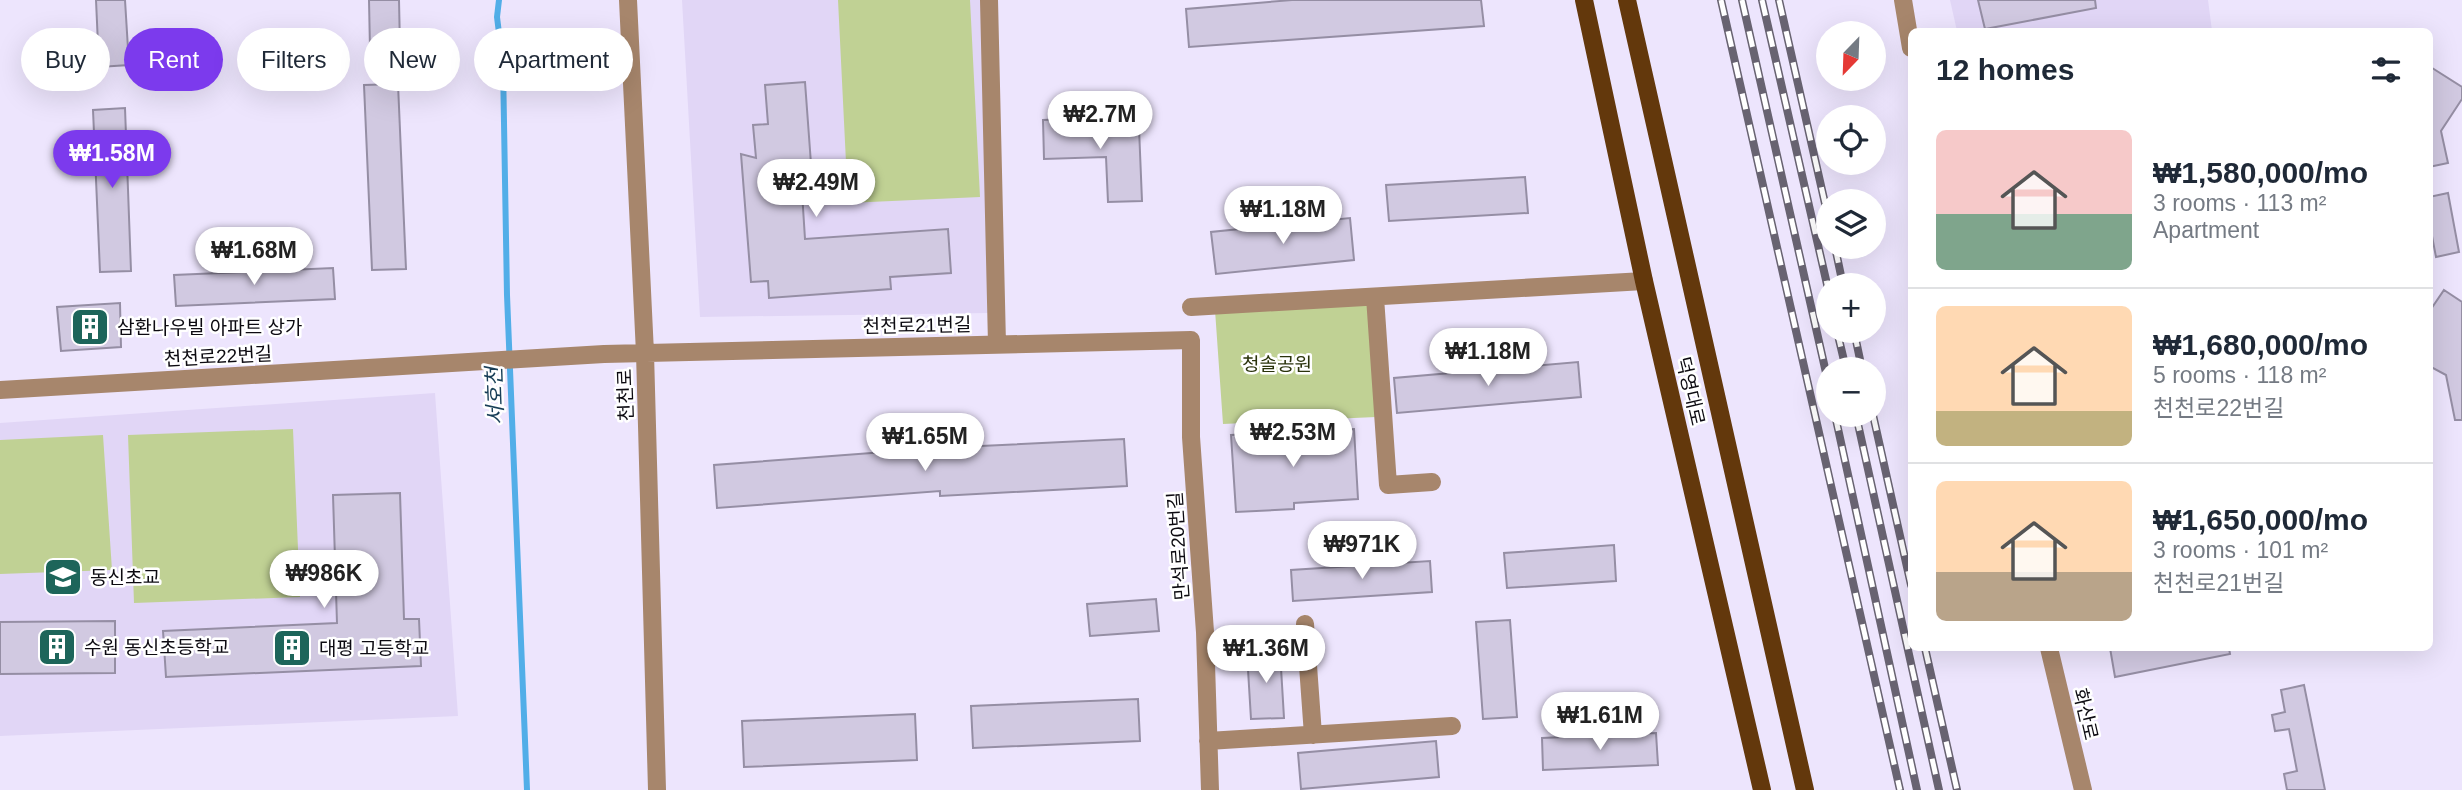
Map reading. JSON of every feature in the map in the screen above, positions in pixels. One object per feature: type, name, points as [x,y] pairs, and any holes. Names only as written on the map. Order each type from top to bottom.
[{"type":"main road","name":"덕영대로","points":[[1584,0],[1644,281],[1762,790]]},
{"type":"main road","name":"덕영대로","points":[[1627,0],[1805,790]]},
{"type":"street","name":"천천로","points":[[628,0],[645,353],[657,790]]},
{"type":"street","points":[[989,0],[997,344]]},
{"type":"street","points":[[1903,0],[1908,30]]},
{"type":"street","points":[[1191,307],[1644,281]]},
{"type":"street","points":[[1375,297],[1388,485],[1432,482]]},
{"type":"street","name":"천천로21번길","points":[[438,365],[645,353],[1191,340]]},
{"type":"street","name":"만석로20번길","points":[[1191,340],[1191,437],[1205,632],[1210,790]]},
{"type":"street","name":"천천로22번길","points":[[0,390],[438,365]]},
{"type":"street","points":[[1305,624],[1313,735]]},
{"type":"street","name":"화산로","points":[[2050,651],[2083,790]]},
{"type":"street","points":[[1209,741],[1452,726]]},
{"type":"shaded area","points":[[682,0],[981,0],[988,313],[700,317]]},
{"type":"shaded area","points":[[1950,0],[2208,0],[2212,28],[1956,28]]},
{"type":"shaded area","points":[[435,393],[458,716],[0,736],[0,423]]},
{"type":"green space","points":[[838,0],[970,0],[980,197],[848,203]]},
{"type":"green space","name":"청솔공원","points":[[1372,302],[1376,417],[1223,424],[1215,310]]},
{"type":"green space","points":[[293,429],[300,597],[134,603],[128,435]]},
{"type":"green space","points":[[103,435],[112,570],[0,574],[0,440]]},
{"type":"building","points":[[96,0],[125,0],[127,28],[124,28],[124,65],[110,66],[110,28],[97,28]]},
{"type":"building","points":[[369,0],[399,0],[400,28],[370,28]]},
{"type":"building","points":[[1292,0],[1481,0],[1484,26],[1189,47],[1186,9]]},
{"type":"building","points":[[1978,0],[2095,0],[2096,8],[1985,28]]},
{"type":"building","points":[[2433,69],[2462,87],[2462,99],[2441,131],[2448,163],[2433,166]]},
{"type":"building","points":[[805,82],[813,191],[802,192],[805,239],[948,229],[951,273],[890,277],[891,289],[769,298],[768,281],[751,282],[741,154],[756,158],[753,125],[768,124],[765,85]]},
{"type":"building","points":[[364,91],[398,91],[406,269],[372,270]]},
{"type":"building","points":[[125,108],[131,271],[100,272],[93,110]]},
{"type":"building","points":[[1117,117],[1117,129],[1139,128],[1142,201],[1108,202],[1106,157],[1044,159],[1043,120]]},
{"type":"building","points":[[1525,177],[1528,213],[1389,221],[1386,185]]},
{"type":"building","points":[[2448,193],[2459,252],[2436,257],[2433,241],[2433,196]]},
{"type":"building","points":[[1350,218],[1354,260],[1216,274],[1211,232]]},
{"type":"building","points":[[333,268],[335,299],[176,306],[174,275]]},
{"type":"building","points":[[2444,290],[2462,302],[2462,420],[2455,420],[2446,375],[2433,368],[2433,306]]},
{"type":"building","name":"삼환나우빌 아파트 상가","points":[[120,303],[121,347],[61,351],[57,307]]},
{"type":"building","points":[[1578,362],[1581,397],[1397,413],[1394,378]]},
{"type":"building","points":[[1354,429],[1358,499],[1294,503],[1294,509],[1236,512],[1231,435]]},
{"type":"building","points":[[1124,439],[1127,486],[940,496],[940,491],[717,508],[714,465],[938,448]]},
{"type":"building","points":[[400,493],[404,619],[419,619],[421,666],[166,677],[163,631],[337,623],[333,495]]},
{"type":"building","points":[[1614,545],[1616,581],[1507,588],[1504,553]]},
{"type":"building","points":[[1430,561],[1432,592],[1293,601],[1291,570]]},
{"type":"building","points":[[1156,599],[1159,631],[1090,636],[1087,604]]},
{"type":"building","points":[[1510,620],[1517,717],[1483,719],[1476,622]]},
{"type":"building","name":"수원 동신초등학교","points":[[115,621],[115,673],[0,674],[0,622]]},
{"type":"building","points":[[1280,651],[1284,718],[1251,719],[1247,653]]},
{"type":"building","points":[[2111,651],[2230,651],[2230,654],[2115,677]]},
{"type":"building","points":[[2304,685],[2325,790],[2287,790],[2284,774],[2297,771],[2289,729],[2275,731],[2272,715],[2285,712],[2281,690]]},
{"type":"building","points":[[1138,699],[1140,741],[973,748],[971,706]]},
{"type":"building","points":[[915,714],[917,760],[744,767],[742,721]]},
{"type":"building","points":[[1656,733],[1658,765],[1543,770],[1542,738]]},
{"type":"building","points":[[1436,741],[1439,777],[1301,789],[1298,753]]},
{"type":"waterway","name":"서호천","points":[[499,0],[497,17],[503,65],[507,295],[527,790]]},
{"type":"railway","points":[[1721,0],[1900,790]]},
{"type":"railway","points":[[1742,0],[1822,357]]},
{"type":"railway","points":[[1762,0],[1824,273]]},
{"type":"railway","points":[[1779,0],[1822,189]]},
{"type":"railway","points":[[1838,259],[1840,273]]},
{"type":"railway","points":[[1840,343],[1843,357]]},
{"type":"railway","points":[[1857,343],[1859,357]]},
{"type":"railway","points":[[1838,427],[1917,790]]},
{"type":"railway","points":[[1859,427],[1908,650]]},
{"type":"railway","points":[[1876,427],[1908,572]]},
{"type":"railway","points":[[1908,651],[1939,790]]},
{"type":"railway","points":[[1926,651],[1957,790]]},
{"type":"place","name":"삼환나우빌 아파트 상가","points":[[90,327]]},
{"type":"place","name":"동신초교","points":[[63,577]]},
{"type":"place","name":"수원 동신초등학교","points":[[57,647]]},
{"type":"place","name":"대평 고등학교","points":[[292,648]]}]
